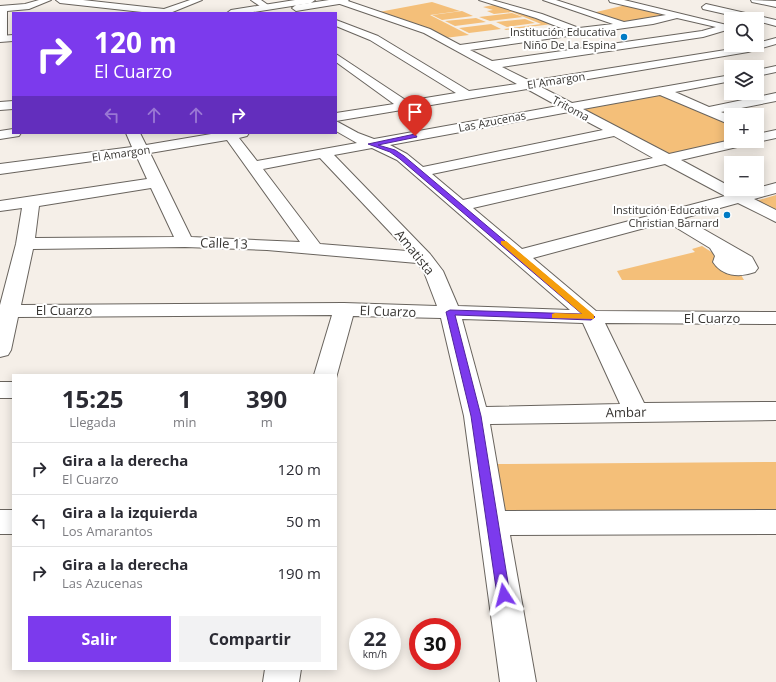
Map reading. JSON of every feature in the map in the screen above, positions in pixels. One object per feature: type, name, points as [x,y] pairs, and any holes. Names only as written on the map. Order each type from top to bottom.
[{"type":"street","points":[[1,41],[1,9],[21,7],[47,0]]},
{"type":"street","points":[[60,0],[168,12],[198,0]]},
{"type":"street","points":[[255,0],[267,10]]},
{"type":"street","points":[[267,10],[311,0]]},
{"type":"street","points":[[243,12],[342,0]]},
{"type":"street","name":"Tritoma","points":[[342,0],[427,31],[776,217]]},
{"type":"street","points":[[483,0],[539,16],[577,31]]},
{"type":"street","points":[[547,0],[624,25]]},
{"type":"street","points":[[613,0],[724,27]]},
{"type":"street","points":[[751,1],[776,4]]},
{"type":"street","points":[[751,1],[776,8]]},
{"type":"street","points":[[698,6],[776,23]]},
{"type":"street","points":[[21,7],[21,10],[37,12]]},
{"type":"street","points":[[110,12],[124,7]]},
{"type":"street","points":[[341,19],[372,12]]},
{"type":"street","points":[[459,48],[678,16]]},
{"type":"street","points":[[341,19],[467,95]]},
{"type":"street","points":[[2,26],[12,25]]},
{"type":"street","points":[[491,65],[695,35],[724,29]]},
{"type":"street","points":[[764,36],[776,40]]},
{"type":"street","points":[[1,41],[12,38]]},
{"type":"street","name":"El Amargon","points":[[337,117],[748,49],[776,40]]},
{"type":"street","points":[[1,41],[12,44]]},
{"type":"street","points":[[337,58],[404,105]]},
{"type":"street","points":[[764,72],[775,70]]},
{"type":"street","name":"Las Azucenas","points":[[253,166],[724,79]]},
{"type":"street","points":[[660,90],[724,118]]},
{"type":"street","points":[[708,111],[776,97]]},
{"type":"street","points":[[0,106],[12,105]]},
{"type":"street","points":[[337,126],[349,135],[396,152],[591,317],[636,412]]},
{"type":"street","points":[[421,172],[614,132]]},
{"type":"street","points":[[0,135],[12,133]]},
{"type":"street","points":[[133,134],[185,242]]},
{"type":"street","points":[[234,134],[253,166],[314,249]]},
{"type":"street","name":"El Amargon","points":[[0,169],[141,150],[234,134]]},
{"type":"street","points":[[461,206],[724,146]]},
{"type":"street","name":"Amatista","points":[[323,153],[423,258],[433,271],[450,312],[476,416],[518,682]]},
{"type":"street","points":[[0,206],[156,182]]},
{"type":"street","points":[[518,256],[740,199],[776,188]]},
{"type":"street","points":[[0,350],[4,311],[25,244],[31,202]]},
{"type":"street","points":[[671,217],[719,246]]},
{"type":"street","name":"Calle 13","points":[[25,244],[185,242],[267,245],[423,258]]},
{"type":"street","points":[[326,374],[344,309]]},
{"type":"street","name":"El Cuarzo","points":[[4,311],[344,309],[591,317],[776,318]]},
{"type":"street","points":[[0,390],[12,390]]},
{"type":"street","name":"Ambar","points":[[476,416],[636,412],[776,412]]},
{"type":"street","points":[[0,522],[12,522]]},
{"type":"street","points":[[492,523],[776,522]]},
{"type":"street","points":[[281,682],[283,670]]},
{"type":"shaded area","points":[[432,2],[460,11],[430,15],[469,35],[445,38],[379,12]]},
{"type":"shaded area","points":[[494,5],[552,24],[506,30],[504,29],[541,24],[512,12],[494,14],[487,11],[493,10],[483,7]]},
{"type":"shaded area","points":[[626,5],[668,15],[621,23],[592,13]]},
{"type":"shaded area","points":[[462,11],[473,16],[442,20],[432,15]]},
{"type":"shaded area","points":[[512,13],[523,17],[490,21],[479,17]]},
{"type":"shaded area","points":[[476,18],[486,22],[455,26],[445,21]]},
{"type":"shaded area","points":[[525,19],[535,23],[507,27],[496,22]]},
{"type":"shaded area","points":[[491,24],[501,29],[469,33],[459,28]]},
{"type":"shaded area","points":[[661,94],[724,122],[724,142],[668,154],[582,108]]},
{"type":"shaded area","points":[[776,195],[776,216],[749,203]]},
{"type":"shaded area","points":[[702,246],[713,253],[715,260],[741,275],[744,280],[622,280],[617,271],[695,252],[692,249]]},
{"type":"shaded area","points":[[776,462],[776,509],[504,512],[493,464]]},
{"type":"slow traffic","points":[[503,243],[591,317],[555,316]]},
{"type":"place","name":"Institución Educativa Niño De La Espina","points":[[624,37]]},
{"type":"place","name":"Institución Educativa Christian Barnard","points":[[727,215]]},
{"type":"route","points":[[415,136],[371,144],[396,152],[591,317],[450,312],[476,416],[504,595]]}]
